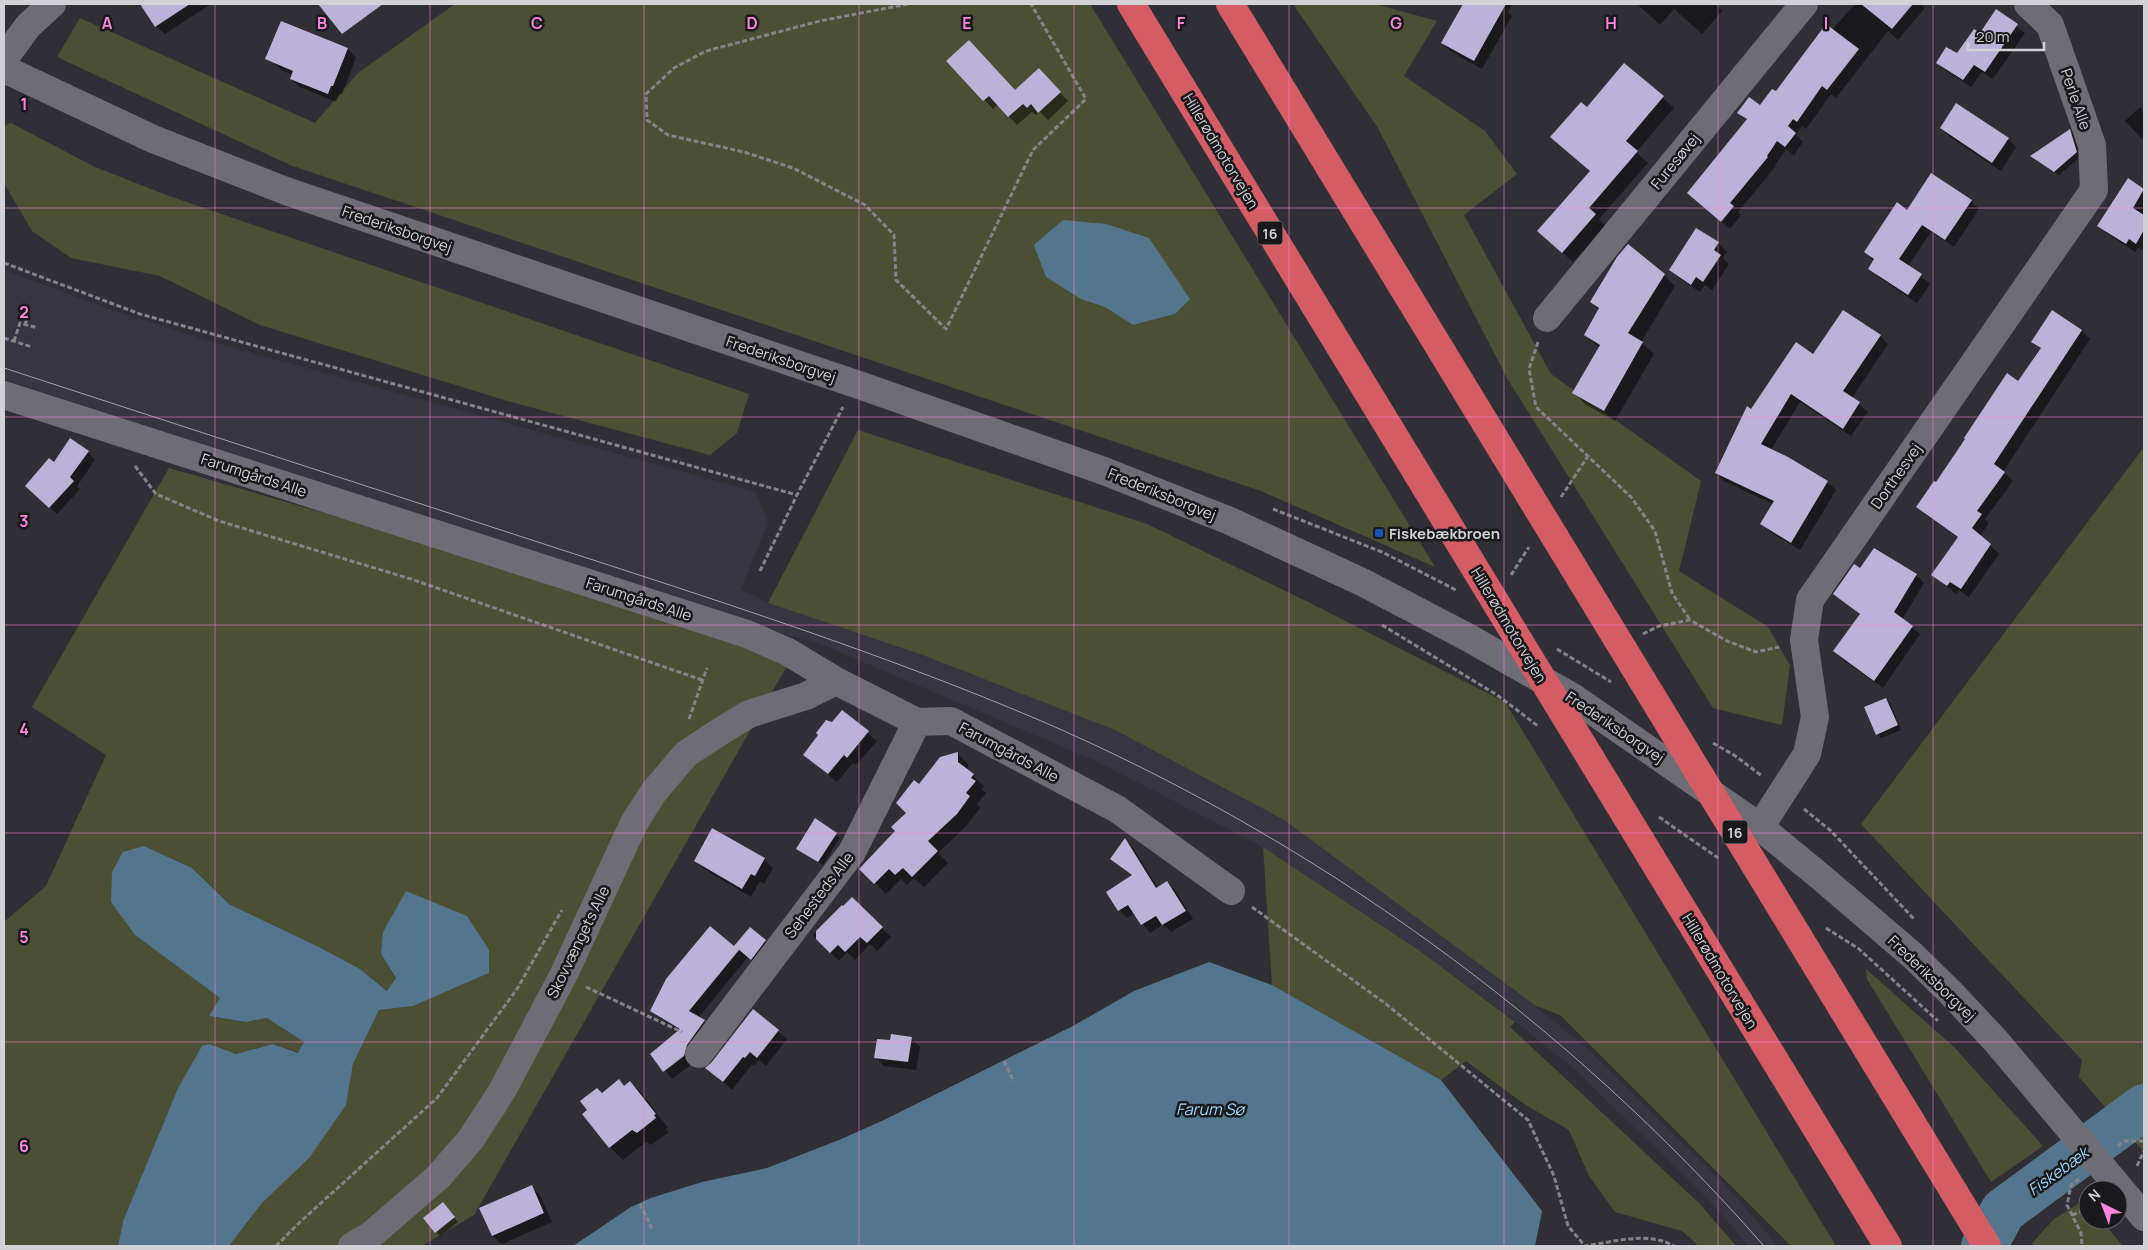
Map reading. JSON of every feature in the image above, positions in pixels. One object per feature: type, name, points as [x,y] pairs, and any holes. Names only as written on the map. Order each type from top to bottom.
[{"type":"highway","name":"Hillerødmotorvejen","points":[[1131,4],[1888,1246]]},
{"type":"highway","name":"16","points":[[1230,4],[1987,1246]]},
{"type":"street","points":[[4,59],[28,26],[52,4]]},
{"type":"street","name":"Furesøvej","points":[[1546,318],[1804,4]]},
{"type":"street","name":"Perle Alle","points":[[2028,4],[2050,25],[2092,145]]},
{"type":"street","name":"Frederiksborgvej","points":[[4,69],[153,139],[286,191],[1104,470],[1230,521],[1362,582],[1470,638],[1574,698],[1760,827],[1912,955],[1996,1040],[2144,1217]]},
{"type":"street","name":"Dorthesvej","points":[[1760,827],[1807,754],[1815,717],[1804,640],[1810,600],[2094,190],[2092,145]]},
{"type":"street","name":"Farumgårds Alle","points":[[4,395],[747,634],[788,652],[836,681],[917,722],[951,721],[1116,809],[1231,891]]},
{"type":"street","name":"Skovvængets Alle","points":[[352,1246],[371,1234],[438,1176],[472,1139],[502,1091],[563,976],[634,823],[653,793],[686,754],[749,714],[806,696],[836,681]]},
{"type":"street","name":"Sehesteds Alle","points":[[702,1049],[852,852],[917,722]]},
{"type":"path","points":[[908,4],[820,21],[706,51],[674,68],[646,94],[647,120],[668,136],[744,152],[793,168],[865,205],[894,235],[896,280],[946,329],[1033,150],[1086,99],[1031,4]]},
{"type":"path","points":[[4,263],[140,314],[796,495]]},
{"type":"path","points":[[25,324],[28,316]]},
{"type":"path","points":[[1546,318],[1529,369],[1536,408],[1631,496],[1655,531],[1672,593],[1690,620],[1727,641],[1756,652],[1804,640]]},
{"type":"path","points":[[14,341],[20,322],[38,328]]},
{"type":"path","points":[[4,338],[32,347]]},
{"type":"path","points":[[760,572],[796,495],[856,384]]},
{"type":"path","points":[[833,405],[852,411]]},
{"type":"path","points":[[1557,504],[1588,456]]},
{"type":"path","points":[[134,464],[156,494],[219,521],[410,578],[702,680]]},
{"type":"path","points":[[1510,576],[1531,544]]},
{"type":"path","points":[[1374,620],[1497,695],[1545,731]]},
{"type":"path","points":[[1639,636],[1659,626],[1690,620]]},
{"type":"path","points":[[1450,666],[1470,638]]},
{"type":"path","points":[[686,754],[684,736],[707,668]]},
{"type":"path","points":[[1656,814],[1720,859]]},
{"type":"path","points":[[1231,891],[1386,1004],[1528,1120],[1554,1176],[1568,1226],[1585,1246],[1642,1238],[1666,1242],[1674,1246]]},
{"type":"path","points":[[276,1246],[300,1222],[438,1098],[517,989],[566,903]]},
{"type":"path","points":[[1818,923],[1859,949],[1942,1025]]},
{"type":"path","points":[[563,976],[702,1049]]},
{"type":"path","points":[[1004,1061],[1014,1082]]},
{"type":"path","points":[[2124,1141],[2144,1141]]},
{"type":"path","points":[[2140,1159],[2144,1151]]},
{"type":"path","points":[[2071,1185],[2067,1205],[2081,1233],[2082,1246]]},
{"type":"path","points":[[640,1204],[653,1231]]},
{"type":"path","points":[[2072,1215],[2078,1213]]},
{"type":"shaded area","points":[[4,270],[109,309],[216,343],[756,492],[768,523],[741,589],[768,603],[920,654],[1115,730],[1284,820],[1536,1006],[1586,1048],[1723,1183],[1778,1246],[1749,1246],[1707,1198],[1572,1067],[1498,1008],[1420,951],[1263,847],[1096,761],[821,644],[729,619],[4,379]]},
{"type":"green space","points":[[455,4],[1090,4],[1435,567],[1261,491],[290,165],[57,57],[80,18],[315,123],[358,73]],"holes":[[[1105,306],[1175,314],[1133,325]]]},
{"type":"green space","points":[[1293,4],[1375,4],[1437,21],[1404,76],[1485,131],[1517,174],[1464,215],[1551,374],[1701,481],[1679,571],[1768,627],[1790,665],[1782,725],[1713,708],[1507,378],[1378,128]]},
{"type":"green space","points":[[11,123],[95,167],[169,196],[749,394],[737,433],[710,455],[511,402],[260,325],[160,276],[71,258],[32,231],[4,183],[4,126]]},
{"type":"green space","points":[[858,430],[1147,524],[1308,602],[1505,702],[1836,1246],[1791,1246],[1560,1015],[1536,1006],[1284,820],[1115,730],[920,654],[768,603]]},
{"type":"green space","points":[[2144,447],[2144,1152],[2079,1077],[2082,1060],[1861,824]]},
{"type":"green space","points":[[169,468],[796,650],[474,1215],[422,1246],[229,1246],[262,1203],[346,1105],[353,1064],[379,1010],[413,1006],[489,973],[381,954],[396,979],[388,991],[360,969],[229,904],[192,868],[144,846],[135,935],[220,998],[209,1016],[246,1022],[267,1018],[304,1042],[299,1053],[273,1044],[236,1054],[209,1045],[202,1047],[178,1088],[123,1221],[118,1246],[4,1246],[4,922],[46,886],[106,755],[32,707]]},
{"type":"green space","points":[[1263,847],[1420,951],[1515,1022],[1510,1027],[1700,1204],[1736,1246],[1694,1246],[1697,1244],[1682,1231],[1615,1212],[1589,1176],[1569,1130],[1524,1104],[1466,1061],[1441,1080],[1272,985]]},
{"type":"green space","points":[[1866,969],[1954,1047],[2043,1146],[1991,1182],[1867,979]]},
{"type":"green space","points":[[2078,1204],[2078,1230],[2109,1230],[2123,1246],[2034,1246],[2032,1243],[2054,1219]]},
{"type":"water","points":[[1063,220],[1106,224],[1149,238],[1190,299],[1175,314],[1133,325],[1105,307],[1081,299],[1046,277],[1034,245]]},
{"type":"water","points":[[144,846],[192,868],[229,904],[360,969],[387,991],[396,978],[381,954],[383,932],[406,891],[467,916],[489,950],[489,973],[413,1006],[379,1010],[353,1064],[346,1105],[309,1158],[262,1203],[229,1246],[118,1246],[123,1221],[178,1088],[202,1046],[209,1044],[236,1054],[273,1044],[298,1053],[304,1042],[267,1018],[246,1022],[209,1016],[220,998],[135,935],[111,902],[112,872],[123,852]]},
{"type":"water","name":"Farum Sø","points":[[1209,962],[1272,985],[1441,1080],[1542,1211],[1535,1246],[573,1246],[631,1207],[651,1198],[702,1182],[767,1168],[839,1140],[884,1120],[1073,1026],[1134,991]]},
{"type":"building","points":[[140,4],[190,4],[155,27]]},
{"type":"building","points":[[318,4],[383,4],[342,34]]},
{"type":"building","points":[[1463,4],[1506,4],[1474,61],[1441,43]]},
{"type":"building","points":[[1861,4],[1913,4],[1892,29]]},
{"type":"building","points":[[1996,9],[2018,24],[1985,72],[1974,65],[1963,80],[1936,63],[1946,47],[1957,53],[1974,29],[1980,33]]},
{"type":"building","points":[[281,21],[348,48],[328,94],[290,79],[293,71],[265,59]]},
{"type":"building","points":[[1826,24],[1859,49],[1827,90],[1822,86],[1797,122],[1793,119],[1788,126],[1796,133],[1785,147],[1777,141],[1768,157],[1730,203],[1734,206],[1721,222],[1687,193],[1747,119],[1737,113],[1749,97],[1760,105],[1772,89],[1776,91]]},
{"type":"building","points":[[969,40],[1015,90],[1039,68],[1061,92],[1038,113],[1031,104],[1027,108],[1023,104],[1008,117],[989,96],[983,101],[946,61]]},
{"type":"building","points":[[1624,63],[1664,96],[1626,141],[1638,151],[1589,208],[1596,214],[1562,253],[1537,231],[1590,171],[1550,137],[1581,102],[1587,107]]},
{"type":"building","points":[[1956,103],[2009,138],[1992,163],[1940,128]]},
{"type":"building","points":[[2070,129],[2077,152],[2054,172],[2030,156]]},
{"type":"building","points":[[1931,173],[1972,200],[1945,240],[1922,225],[1899,259],[1922,274],[1908,295],[1868,269],[1874,259],[1864,252],[1897,202],[1907,210]]},
{"type":"building","points":[[2128,178],[2144,189],[2133,208],[2144,215],[2144,230],[2136,244],[2129,239],[2126,244],[2097,226]]},
{"type":"building","points":[[1696,228],[1719,242],[1714,250],[1721,255],[1703,282],[1696,277],[1691,285],[1669,270]]},
{"type":"building","points":[[1628,244],[1665,274],[1628,333],[1643,342],[1604,411],[1572,393],[1600,345],[1584,335],[1599,308],[1590,302],[1617,257]]},
{"type":"building","points":[[1843,310],[1881,335],[1843,391],[1860,402],[1843,429],[1791,394],[1761,444],[1788,457],[1828,481],[1791,543],[1760,524],[1774,501],[1715,473],[1747,406],[1751,409],[1796,342],[1813,354]]},
{"type":"building","points":[[2052,310],[2082,330],[1994,464],[2005,472],[1977,511],[1982,514],[1972,528],[1991,544],[1961,589],[1950,582],[1947,586],[1931,575],[1958,537],[1916,507],[1934,481],[1936,482],[2007,373],[2018,381],[2041,348],[2031,342]]},
{"type":"building","points":[[70,438],[89,451],[70,477],[74,481],[49,508],[25,486],[49,458],[54,462]]},
{"type":"building","points":[[1874,548],[1917,574],[1894,612],[1913,626],[1874,681],[1833,651],[1860,614],[1833,594],[1854,564],[1860,568]]},
{"type":"building","points":[[1886,698],[1898,725],[1876,735],[1864,707]]},
{"type":"building","points":[[842,710],[869,731],[847,758],[844,755],[828,774],[803,755],[818,735],[816,733],[826,720],[832,722]]},
{"type":"building","points":[[958,752],[958,762],[974,774],[971,778],[976,781],[966,793],[970,796],[957,814],[928,841],[938,851],[912,877],[903,868],[895,875],[889,869],[874,884],[859,869],[895,831],[891,827],[906,813],[896,803],[914,780],[919,784],[940,757]]},
{"type":"building","points":[[815,818],[837,833],[818,862],[796,849]]},
{"type":"building","points":[[712,828],[765,858],[755,876],[751,874],[742,889],[694,861]]},
{"type":"building","points":[[1125,838],[1156,888],[1167,881],[1186,911],[1162,925],[1156,916],[1141,925],[1128,905],[1118,911],[1106,892],[1132,875],[1110,859]]},
{"type":"building","points":[[852,897],[883,927],[867,943],[860,937],[845,952],[838,945],[830,953],[816,939],[816,931]]},
{"type":"building","points":[[710,926],[734,946],[750,927],[766,940],[751,960],[737,948],[739,950],[689,1011],[705,1020],[687,1045],[684,1056],[663,1072],[650,1054],[680,1029],[650,1011],[666,979]]},
{"type":"building","points":[[753,1009],[779,1030],[757,1058],[750,1052],[745,1058],[743,1057],[723,1082],[705,1068]]},
{"type":"building","points":[[891,1034],[912,1037],[908,1062],[874,1058],[877,1039],[890,1040]]},
{"type":"building","points":[[619,1079],[624,1086],[630,1081],[656,1114],[654,1115],[656,1118],[637,1133],[632,1130],[609,1148],[582,1114],[587,1110],[580,1101],[597,1088],[602,1093]]},
{"type":"building","points":[[532,1185],[544,1213],[492,1236],[479,1208]]},
{"type":"building","points":[[443,1202],[455,1217],[435,1233],[423,1218]]},
{"type":"waterway","name":"Fiskebæk","points":[[1984,1246],[2003,1211],[2144,1107]]},
{"type":"tram line","points":[[4,368],[795,627],[979,695],[1039,720],[1141,767],[1241,821],[1337,879],[1431,943],[1520,1012],[1606,1085],[1687,1163],[1764,1246]]},
{"type":"place","name":"Fiskebækbroen","points":[[1379,533]]}]
